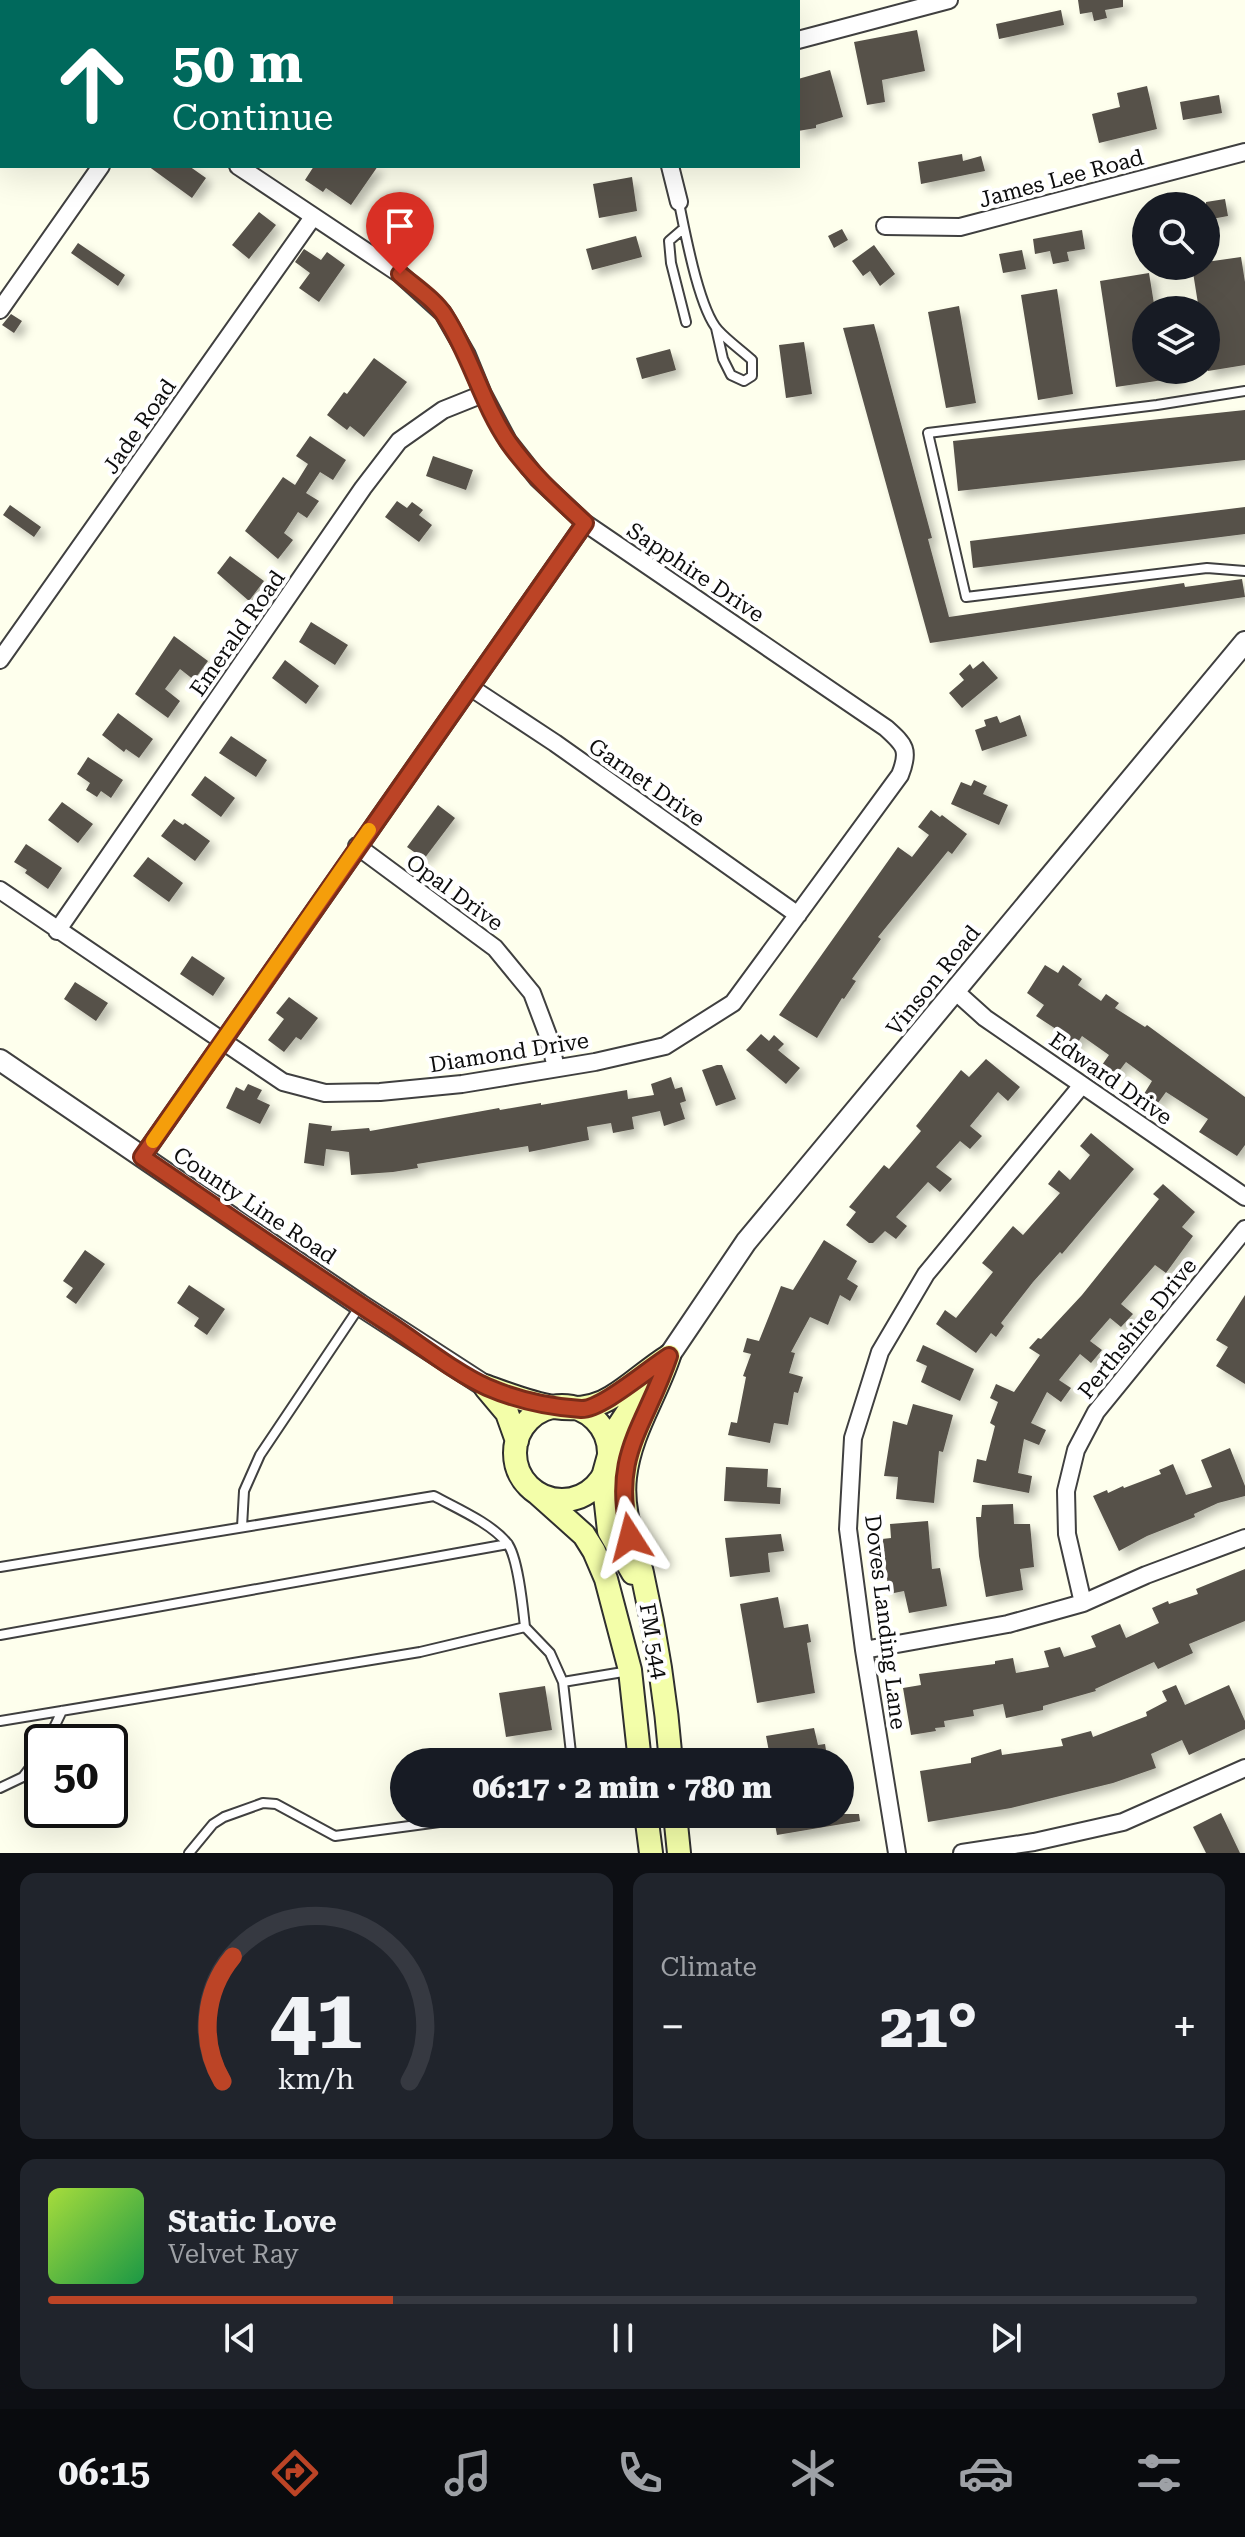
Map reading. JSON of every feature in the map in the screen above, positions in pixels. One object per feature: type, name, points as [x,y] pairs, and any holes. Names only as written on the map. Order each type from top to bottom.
[{"type":"main road","points":[[485,1386],[529,1402],[580,1409],[613,1397],[669,1356]]},
{"type":"main road","points":[[646,1596],[609,1531],[603,1477],[612,1440],[622,1420],[669,1356]]},
{"type":"main road","name":"FM 544","points":[[669,1356],[661,1380],[636,1429],[624,1480],[625,1514],[656,1643],[669,1748]]},
{"type":"main road","points":[[485,1386],[507,1413],[517,1441],[516,1465],[525,1483],[536,1492],[551,1499],[571,1500],[589,1492],[603,1477]]},
{"type":"main road","points":[[517,1441],[530,1419],[550,1407]]},
{"type":"main road","points":[[580,1409],[601,1426],[610,1453]]},
{"type":"main road","name":"FM 544","points":[[536,1492],[573,1524],[594,1551],[606,1579],[630,1670],[638,1748]]},
{"type":"main road","points":[[648,1828],[651,1853]]},
{"type":"main road","points":[[676,1828],[679,1853]]},
{"type":"street","points":[[800,39],[949,0]]},
{"type":"street","name":"James Lee Road","points":[[885,226],[960,227],[1245,152]]},
{"type":"street","points":[[0,310],[100,168]]},
{"type":"street","name":"Sapphire Drive","points":[[241,168],[400,274],[443,313],[515,451],[538,479],[585,523],[886,728]]},
{"type":"street","points":[[670,168],[679,202]]},
{"type":"street","name":"Jade Road","points":[[0,660],[313,217]]},
{"type":"street","name":"Emerald Road","points":[[57,931],[363,488],[399,441],[443,410],[483,394]]},
{"type":"street","points":[[142,1157],[585,523]]},
{"type":"street","name":"Vinson Road","points":[[669,1356],[746,1242],[1242,651]]},
{"type":"street","name":"Garnet Drive","points":[[470,687],[555,743],[798,915]]},
{"type":"street","name":"Diamond Drive","points":[[0,890],[283,1082],[325,1093],[394,1091],[462,1084],[556,1068],[665,1046],[733,1003],[900,775],[907,758],[903,743],[886,728]]},
{"type":"street","name":"Opal Drive","points":[[357,846],[495,948],[532,993],[549,1038],[556,1068]]},
{"type":"street","name":"Edward Drive","points":[[955,991],[985,1018],[1245,1197]]},
{"type":"street","name":"County Line Road","points":[[0,1060],[360,1305],[485,1386]]},
{"type":"street","name":"Doves Landing Lane","points":[[897,1853],[848,1529],[853,1438],[880,1352],[926,1274],[1082,1085]]},
{"type":"street","name":"Perthshire Drive","points":[[1083,1603],[1067,1534],[1066,1491],[1076,1450],[1096,1412],[1245,1229]]},
{"type":"street","points":[[864,1650],[1008,1624],[1083,1603],[1146,1575],[1245,1538]]},
{"type":"street","points":[[962,1853],[1034,1842],[1123,1822],[1245,1768]]},
{"type":"lane","points":[[679,202],[723,359],[731,375],[744,381],[752,376],[752,360],[716,328]]},
{"type":"lane","points":[[684,228],[669,241],[671,263],[686,322]]},
{"type":"lane","points":[[1245,391],[928,433],[966,597],[1207,568],[1245,571]]},
{"type":"lane","points":[[242,1527],[244,1491],[260,1455],[360,1305]]},
{"type":"lane","points":[[0,1567],[434,1496],[478,1521],[508,1544],[520,1588],[525,1627],[550,1653],[563,1682],[570,1748]]},
{"type":"lane","points":[[0,1635],[508,1544]]},
{"type":"lane","points":[[0,1721],[420,1652],[525,1627]]},
{"type":"lane","points":[[563,1682],[630,1670]]},
{"type":"lane","points":[[56,1724],[62,1711]]},
{"type":"lane","points":[[0,1788],[24,1776]]},
{"type":"lane","points":[[189,1853],[213,1824],[263,1803],[276,1804],[335,1836],[395,1828]]},
{"type":"building","points":[[1078,0],[1123,0],[1123,7],[1105,10],[1107,18],[1094,21],[1092,12],[1080,14]]},
{"type":"building","points":[[1061,10],[1064,25],[999,39],[996,24]]},
{"type":"building","points":[[917,30],[925,71],[882,80],[885,102],[867,105],[854,42]]},
{"type":"building","points":[[830,70],[843,117],[800,131],[800,78]]},
{"type":"building","points":[[1147,86],[1157,129],[1099,143],[1092,114],[1120,107],[1117,93]]},
{"type":"building","points":[[1219,95],[1222,113],[1183,120],[1180,102]]},
{"type":"building","points":[[962,154],[963,161],[981,156],[985,171],[921,184],[918,162]]},
{"type":"building","points":[[151,168],[192,168],[206,178],[192,198]]},
{"type":"building","points":[[313,168],[377,168],[351,205],[326,188],[323,192],[305,180]]},
{"type":"building","points":[[632,177],[637,211],[599,218],[593,184]]},
{"type":"building","points":[[1225,199],[1228,216],[1220,217],[1220,200]]},
{"type":"building","points":[[259,212],[276,225],[249,259],[232,245]]},
{"type":"building","points":[[842,229],[848,240],[834,248],[828,236]]},
{"type":"building","points":[[1082,230],[1085,249],[1067,252],[1069,261],[1053,264],[1050,251],[1035,254],[1033,239]]},
{"type":"building","points":[[636,236],[642,257],[592,270],[586,249]]},
{"type":"building","points":[[78,243],[125,275],[118,286],[71,253]]},
{"type":"building","points":[[874,245],[895,274],[880,286],[870,271],[863,276],[852,261]]},
{"type":"building","points":[[304,249],[321,260],[327,252],[345,265],[319,302],[299,288],[310,273],[295,262]]},
{"type":"building","points":[[1022,250],[1026,269],[1003,273],[999,254]]},
{"type":"building","points":[[1241,257],[1245,282],[1245,365],[1220,369],[1220,296],[1197,296],[1194,280],[1220,280],[1220,260]]},
{"type":"building","points":[[1132,276],[1132,280],[1150,280],[1153,296],[1132,296],[1132,384],[1136,384],[1116,387],[1100,281]]},
{"type":"building","points":[[1057,289],[1073,394],[1038,400],[1021,295]]},
{"type":"building","points":[[959,306],[976,403],[946,408],[928,312]]},
{"type":"building","points":[[11,314],[22,321],[14,333],[2,325]]},
{"type":"building","points":[[874,324],[932,538],[928,539],[949,617],[1184,583],[1185,587],[1242,579],[1245,597],[930,643],[843,328]]},
{"type":"building","points":[[804,342],[812,394],[786,398],[779,345]]},
{"type":"building","points":[[670,349],[676,370],[642,379],[636,358]]},
{"type":"building","points":[[374,358],[407,382],[364,437],[350,426],[347,430],[327,415]]},
{"type":"building","points":[[1245,410],[1245,460],[958,491],[953,441]]},
{"type":"building","points":[[310,436],[346,460],[333,480],[320,472],[306,493],[319,501],[307,518],[298,512],[284,533],[293,540],[278,559],[245,531],[283,477],[295,485],[308,464],[296,456]]},
{"type":"building","points":[[433,456],[473,470],[466,490],[426,476]]},
{"type":"building","points":[[397,501],[407,508],[412,502],[423,510],[419,515],[432,525],[419,542],[385,517]]},
{"type":"building","points":[[10,505],[41,527],[34,537],[3,515]]},
{"type":"building","points":[[1245,507],[1245,534],[973,568],[970,541]]},
{"type":"building","points":[[230,556],[264,581],[249,601],[217,573]]},
{"type":"building","points":[[311,622],[348,645],[335,665],[299,642]]},
{"type":"building","points":[[174,636],[208,661],[194,680],[180,669],[165,689],[180,701],[168,718],[135,694]]},
{"type":"building","points":[[285,660],[319,686],[306,704],[272,678]]},
{"type":"building","points":[[983,661],[998,678],[962,708],[949,693],[964,680],[959,674],[970,664],[973,669]]},
{"type":"building","points":[[118,713],[153,739],[139,758],[126,749],[124,752],[102,735]]},
{"type":"building","points":[[1020,715],[1027,736],[982,751],[975,730],[986,726],[984,720],[997,716],[1000,723]]},
{"type":"building","points":[[231,736],[267,760],[256,777],[219,753]]},
{"type":"building","points":[[88,757],[123,780],[111,798],[101,791],[97,797],[86,790],[90,783],[77,774]]},
{"type":"building","points":[[205,776],[235,798],[221,817],[191,795]]},
{"type":"building","points":[[974,780],[987,786],[983,794],[1008,805],[999,825],[951,804],[961,782],[971,786]]},
{"type":"building","points":[[62,802],[93,824],[78,843],[48,820]]},
{"type":"building","points":[[438,805],[455,818],[424,859],[407,847]]},
{"type":"building","points":[[931,810],[967,834],[952,854],[948,851],[878,937],[881,939],[852,979],[856,981],[817,1038],[779,1015],[898,847],[912,857],[929,835],[918,827]]},
{"type":"building","points":[[174,819],[210,841],[195,861],[161,836]]},
{"type":"building","points":[[26,844],[62,868],[48,889],[14,862]]},
{"type":"building","points":[[148,857],[183,883],[169,902],[133,876]]},
{"type":"building","points":[[192,956],[225,978],[213,996],[180,974]]},
{"type":"building","points":[[1045,965],[1058,973],[1063,965],[1082,979],[1078,985],[1101,1001],[1106,994],[1119,1003],[1115,1008],[1145,1027],[1147,1025],[1245,1097],[1245,1145],[1237,1156],[1199,1132],[1208,1119],[1166,1092],[1158,1103],[1144,1094],[1152,1081],[1126,1062],[1116,1075],[1102,1065],[1109,1055],[1082,1036],[1075,1047],[1060,1037],[1062,1033],[1036,1016],[1044,1005],[1027,993]]},
{"type":"building","points":[[75,982],[108,1003],[96,1021],[64,999]]},
{"type":"building","points":[[289,997],[318,1018],[301,1040],[296,1037],[284,1052],[268,1040],[284,1019],[276,1013]]},
{"type":"building","points":[[761,1034],[769,1041],[774,1035],[784,1044],[778,1050],[800,1068],[786,1084],[746,1050]]},
{"type":"building","points":[[986,1059],[1020,1087],[1008,1101],[998,1092],[970,1126],[982,1136],[970,1149],[960,1141],[936,1167],[952,1179],[940,1192],[928,1182],[896,1217],[907,1226],[896,1239],[885,1231],[869,1243],[846,1225],[856,1212],[849,1207],[884,1165],[889,1169],[921,1131],[916,1126],[961,1070],[969,1077]]},
{"type":"building","points":[[722,1065],[736,1099],[716,1106],[702,1070]]},
{"type":"building","points":[[671,1077],[675,1089],[682,1087],[686,1101],[680,1103],[685,1119],[664,1126],[660,1111],[632,1117],[634,1129],[613,1133],[611,1123],[587,1127],[589,1140],[529,1152],[528,1146],[417,1164],[418,1168],[393,1172],[351,1175],[349,1152],[326,1149],[324,1166],[304,1163],[309,1123],[332,1126],[331,1131],[369,1128],[370,1131],[627,1090],[628,1099],[654,1095],[651,1084]]},
{"type":"building","points":[[248,1084],[262,1090],[257,1099],[270,1105],[260,1124],[226,1108],[236,1087],[244,1091]]},
{"type":"building","points":[[1091,1133],[1134,1169],[1062,1254],[1060,1252],[1033,1282],[1001,1323],[1004,1326],[996,1337],[991,1333],[976,1353],[936,1324],[945,1310],[956,1318],[993,1272],[982,1263],[1013,1226],[1023,1235],[1060,1193],[1048,1184],[1059,1170],[1070,1180],[1090,1155],[1080,1146]]},
{"type":"building","points":[[1163,1184],[1195,1212],[1182,1227],[1193,1236],[1166,1273],[1155,1265],[1121,1304],[1133,1314],[1121,1327],[1110,1318],[1090,1341],[1102,1350],[1091,1363],[1080,1354],[1059,1380],[1071,1388],[1061,1402],[1047,1392],[1031,1423],[1046,1430],[1039,1445],[1024,1439],[1018,1473],[1032,1476],[1029,1493],[973,1482],[977,1459],[986,1461],[995,1426],[990,1423],[998,1402],[990,1398],[996,1384],[1014,1392],[1040,1355],[1029,1348],[1082,1295],[1159,1199],[1153,1194]]},
{"type":"building","points":[[824,1240],[857,1261],[847,1279],[858,1286],[850,1301],[840,1295],[828,1325],[810,1317],[791,1352],[795,1353],[789,1373],[803,1377],[798,1393],[794,1392],[788,1425],[774,1423],[770,1443],[728,1435],[731,1422],[737,1423],[746,1377],[743,1376],[751,1354],[743,1352],[747,1338],[759,1341],[781,1286],[793,1290]]},
{"type":"building","points":[[85,1250],[105,1264],[76,1304],[66,1297],[73,1288],[63,1281]]},
{"type":"building","points":[[189,1285],[225,1309],[207,1335],[194,1326],[199,1318],[177,1303]]},
{"type":"building","points":[[1245,1295],[1245,1384],[1216,1366],[1228,1347],[1216,1340]]},
{"type":"building","points":[[923,1345],[974,1369],[960,1401],[921,1382],[927,1366],[916,1361]]},
{"type":"building","points":[[913,1404],[953,1415],[943,1452],[939,1451],[934,1503],[896,1499],[898,1477],[884,1476],[893,1421],[907,1425]]},
{"type":"building","points":[[1230,1448],[1245,1486],[1245,1496],[1218,1503],[1194,1514],[1195,1517],[1119,1551],[1093,1496],[1161,1474],[1159,1470],[1173,1464],[1186,1495],[1212,1487],[1201,1460]]},
{"type":"building","points":[[726,1467],[768,1469],[767,1487],[781,1488],[780,1504],[724,1501]]},
{"type":"building","points":[[1013,1504],[1014,1524],[1030,1524],[1034,1567],[1020,1569],[1023,1590],[986,1597],[976,1517],[981,1517],[982,1505]]},
{"type":"building","points":[[928,1521],[932,1569],[940,1568],[947,1606],[909,1613],[904,1591],[889,1594],[882,1539],[891,1538],[890,1524]]},
{"type":"building","points":[[781,1534],[784,1551],[768,1553],[770,1572],[730,1577],[725,1538]]},
{"type":"building","points":[[1245,1569],[1245,1621],[1189,1644],[1193,1653],[1158,1669],[1154,1662],[1096,1691],[1043,1706],[1043,1710],[1006,1718],[1003,1704],[973,1710],[974,1716],[944,1721],[945,1727],[935,1728],[936,1731],[911,1735],[903,1688],[921,1685],[919,1674],[995,1664],[995,1661],[1013,1658],[1016,1673],[1049,1667],[1044,1651],[1060,1647],[1064,1657],[1096,1647],[1091,1636],[1120,1624],[1126,1638],[1159,1623],[1152,1608],[1198,1594],[1196,1589]]},
{"type":"building","points":[[778,1597],[784,1628],[808,1624],[811,1642],[807,1643],[815,1693],[757,1703],[740,1604]]},
{"type":"building","points":[[1176,1685],[1185,1705],[1229,1685],[1245,1721],[1245,1729],[1189,1755],[1182,1740],[1151,1754],[1156,1768],[1113,1783],[1011,1808],[928,1822],[920,1771],[971,1763],[971,1758],[1001,1749],[1002,1755],[1063,1746],[1061,1739],[1091,1731],[1093,1737],[1147,1716],[1146,1712],[1167,1701],[1162,1691]]},
{"type":"building","points":[[545,1686],[552,1730],[506,1737],[499,1693]]},
{"type":"building","points":[[814,1728],[818,1745],[825,1744],[826,1748],[768,1748],[766,1736]]},
{"type":"building","points":[[1221,1813],[1240,1853],[1206,1853],[1193,1827]]},
{"type":"building","points":[[854,1814],[859,1814],[860,1821],[854,1822]]},
{"type":"building","points":[[776,1828],[818,1828],[777,1835]]},
{"type":"slow traffic","points":[[153,1141],[369,830]]},
{"type":"route","points":[[400,274],[443,313],[508,441],[538,479],[585,523],[142,1157],[485,1386],[550,1407],[587,1408],[613,1397],[669,1356],[631,1444],[624,1480],[625,1514],[630,1537]]}]
